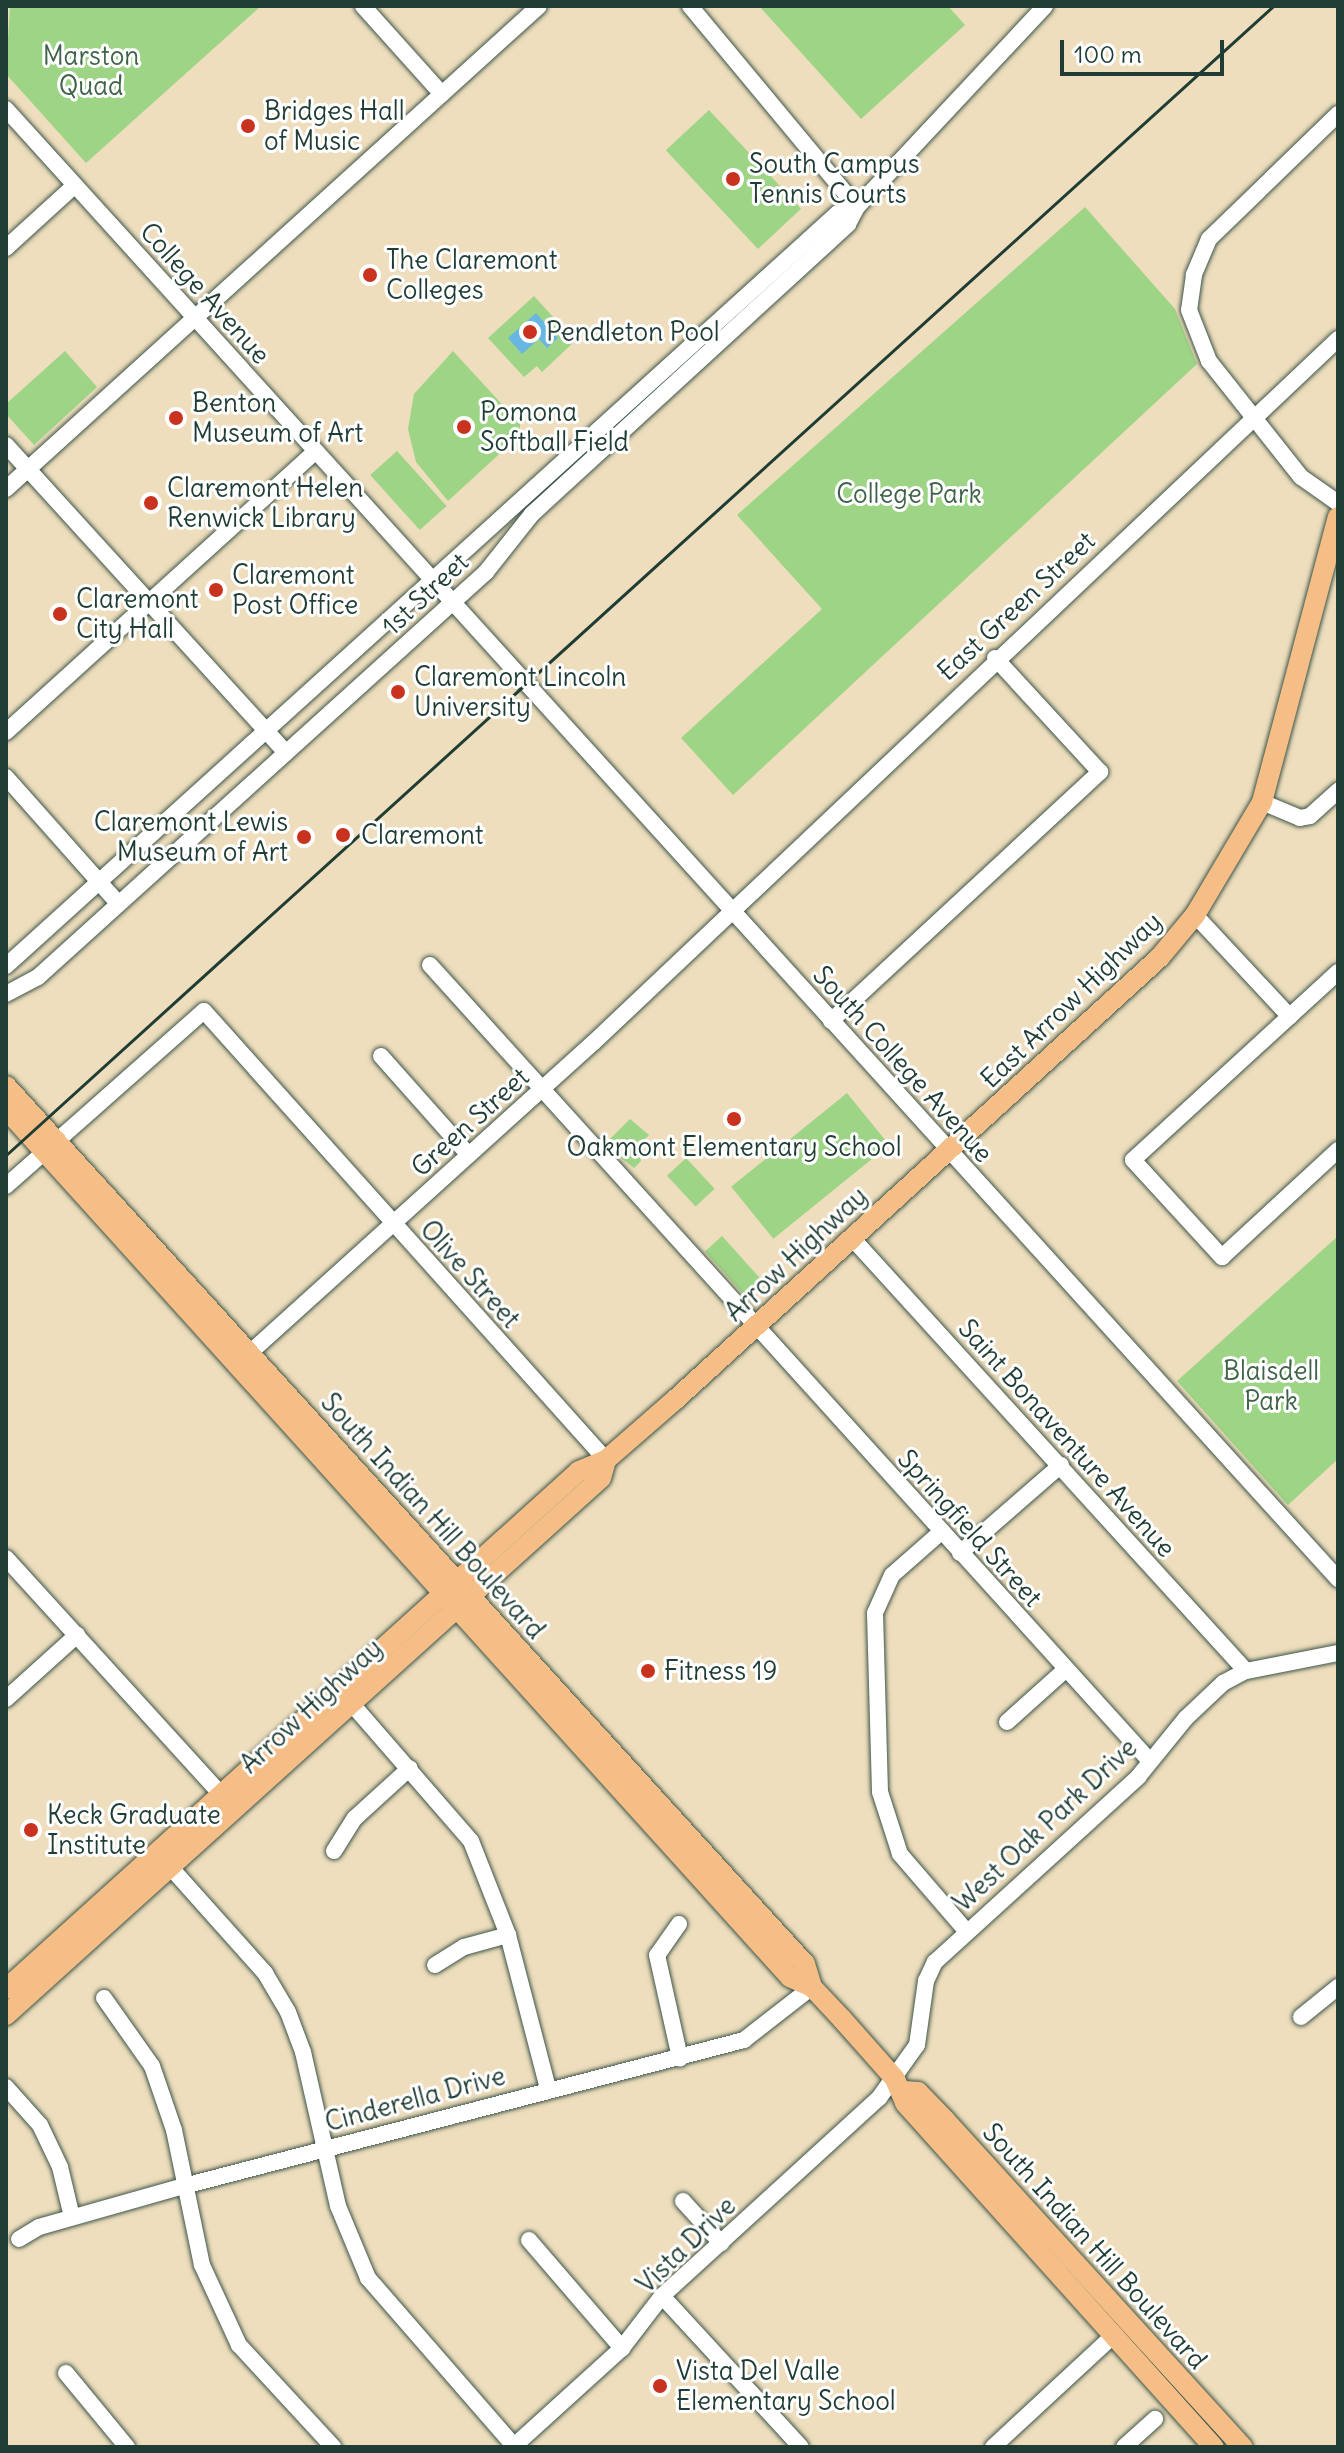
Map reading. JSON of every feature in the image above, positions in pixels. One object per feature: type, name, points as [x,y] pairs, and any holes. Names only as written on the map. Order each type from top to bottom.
[{"type":"main road","name":"East Arrow Highway","points":[[948,1149],[1120,995],[1195,915],[1262,802],[1338,517]]},
{"type":"main road","name":"South Indian Hill Boulevard","points":[[6,1086],[50,1146],[457,1594],[790,1977],[812,1987],[900,2085],[905,2103],[1214,2447]]},
{"type":"main road","name":"South Indian Hill Boulevard","points":[[6,1109],[50,1146]]},
{"type":"main road","name":"Arrow Highway","points":[[6,1989],[164,1860],[457,1594],[601,1478],[606,1460],[948,1149]]},
{"type":"main road","name":"Arrow Highway","points":[[6,2015],[164,1860]]},
{"type":"main road","name":"South Indian Hill Boulevard","points":[[900,2085],[918,2092],[945,2120],[1243,2447]]},
{"type":"street","points":[[363,6],[442,94]]},
{"type":"street","points":[[6,489],[539,6]]},
{"type":"street","points":[[690,6],[857,207]]},
{"type":"street","name":"1st Street","points":[[6,994],[38,977],[486,572],[532,514],[848,224],[857,207],[1045,6]]},
{"type":"street","name":"College Avenue","points":[[6,109],[433,581]]},
{"type":"street","points":[[1338,114],[1221,223],[1200,257],[1189,295],[1190,319],[1199,344],[1255,413],[1301,477],[1338,503]]},
{"type":"street","points":[[6,248],[75,185]]},
{"type":"street","name":"1st Street","points":[[6,966],[838,213],[857,207]]},
{"type":"street","name":"East Green Street","points":[[729,910],[1255,413],[1338,339]]},
{"type":"street","points":[[6,445],[286,753]]},
{"type":"street","points":[[6,732],[315,452]]},
{"type":"street","name":"South College Avenue","points":[[433,581],[1338,1579]]},
{"type":"street","points":[[831,1021],[1100,772],[995,658]]},
{"type":"street","points":[[6,777],[118,903]]},
{"type":"street","points":[[1262,802],[1300,818],[1310,816],[1338,791]]},
{"type":"street","name":"Green Street","points":[[244,1359],[540,1091],[729,910]]},
{"type":"street","points":[[1195,915],[1290,1017]]},
{"type":"street","name":"Springfield Street","points":[[430,965],[540,1091],[1150,1761]]},
{"type":"street","points":[[1338,972],[1133,1160],[1222,1257],[1338,1150]]},
{"type":"street","name":"Olive Street","points":[[50,1146],[204,1011],[606,1460]]},
{"type":"street","points":[[381,1056],[469,1155]]},
{"type":"street","points":[[6,1186],[50,1146]]},
{"type":"street","name":"Saint Bonaventure Avenue","points":[[852,1238],[1246,1671]]},
{"type":"street","points":[[960,1553],[1061,1465]]},
{"type":"street","points":[[941,1532],[892,1575],[875,1613],[880,1792],[900,1854],[967,1932]]},
{"type":"street","points":[[6,1558],[229,1803]]},
{"type":"street","points":[[6,1699],[77,1635]]},
{"type":"street","name":"West Oak Park Drive","points":[[900,2085],[917,2045],[926,1981],[935,1962],[1150,1761],[1223,1683],[1246,1671],[1338,1653]]},
{"type":"street","points":[[1007,1722],[1066,1669]]},
{"type":"street","points":[[345,1696],[471,1841],[508,1935],[548,2089]]},
{"type":"street","points":[[334,1851],[355,1818],[410,1768]]},
{"type":"street","points":[[164,1860],[265,1973],[288,2012],[303,2052],[338,2206],[368,2278],[513,2446]]},
{"type":"street","points":[[679,1924],[657,1955],[680,2058]]},
{"type":"street","points":[[435,1965],[464,1947],[508,1935]]},
{"type":"street","name":"Cinderella Drive","points":[[19,2239],[72,2217],[184,2186],[744,2040],[812,1987]]},
{"type":"street","points":[[1301,2017],[1338,1987]]},
{"type":"street","points":[[104,1998],[152,2066],[174,2130],[202,2265],[239,2345],[333,2447]]},
{"type":"street","name":"Vista Drive","points":[[513,2446],[622,2348],[662,2296],[900,2085]]},
{"type":"street","points":[[6,2087],[40,2125],[60,2167],[72,2217]]},
{"type":"street","points":[[683,2201],[721,2243]]},
{"type":"street","points":[[529,2240],[622,2348]]},
{"type":"street","points":[[662,2296],[801,2447]]},
{"type":"street","points":[[993,2447],[1114,2335]]},
{"type":"street","points":[[66,2373],[127,2447]]},
{"type":"street","points":[[1124,2447],[1155,2419]]},
{"type":"green space","name":"Marston Quad","points":[[10,6],[261,6],[86,163],[6,74]]},
{"type":"green space","points":[[759,6],[948,6],[965,25],[861,119]]},
{"type":"green space","name":"South Campus Tennis Courts","points":[[709,110],[801,209],[758,249],[666,150]]},
{"type":"green space","name":"College Park","points":[[1085,207],[1175,309],[1197,364],[733,795],[681,738],[822,609],[737,515]]},
{"type":"green space","name":"Pendleton Pool","points":[[534,296],[575,341],[542,372],[537,366],[524,377],[488,338]]},
{"type":"green space","points":[[65,351],[97,387],[34,445],[6,414],[6,404]]},
{"type":"green space","name":"Pomona Softball Field","points":[[453,351],[520,424],[520,435],[448,501],[416,462],[408,429],[414,394]]},
{"type":"green space","points":[[397,451],[447,506],[420,530],[370,475]]},
{"type":"green space","points":[[847,1093],[889,1145],[773,1239],[731,1187]]},
{"type":"green space","points":[[630,1119],[649,1135],[636,1148],[641,1161],[634,1168],[604,1145]]},
{"type":"green space","points":[[686,1158],[715,1189],[696,1206],[667,1176]]},
{"type":"green space","points":[[722,1236],[761,1279],[744,1294],[705,1251]]},
{"type":"green space","name":"Blaisdell Park","points":[[1338,1236],[1338,1459],[1288,1505],[1177,1381]]},
{"type":"water","points":[[536,313],[558,338],[547,348],[539,339],[522,354],[508,338]]},
{"type":"railway","points":[[6,1155],[1273,6]]},
{"type":"place","name":"Bridges Hall of Music","points":[[248,126]]},
{"type":"place","name":"South Campus Tennis Courts","points":[[733,179]]},
{"type":"place","name":"The Claremont Colleges","points":[[370,275]]},
{"type":"place","name":"Pendleton Pool","points":[[530,332]]},
{"type":"place","name":"Benton Museum of Art","points":[[176,418]]},
{"type":"place","name":"Pomona Softball Field","points":[[464,427]]},
{"type":"place","name":"Claremont Helen Renwick Library","points":[[151,503]]},
{"type":"place","name":"Claremont Post Office","points":[[216,590]]},
{"type":"place","name":"Claremont City Hall","points":[[60,614]]},
{"type":"place","name":"Claremont Lincoln University","points":[[398,692]]},
{"type":"place","name":"Claremont","points":[[343,835]]},
{"type":"place","name":"Claremont Lewis Museum of Art","points":[[304,837]]},
{"type":"place","name":"Oakmont Elementary School","points":[[734,1119]]},
{"type":"place","name":"Fitness 19","points":[[648,1671]]},
{"type":"place","name":"Keck Graduate Institute","points":[[31,1830]]},
{"type":"place","name":"Vista Del Valle Elementary School","points":[[660,2386]]}]
